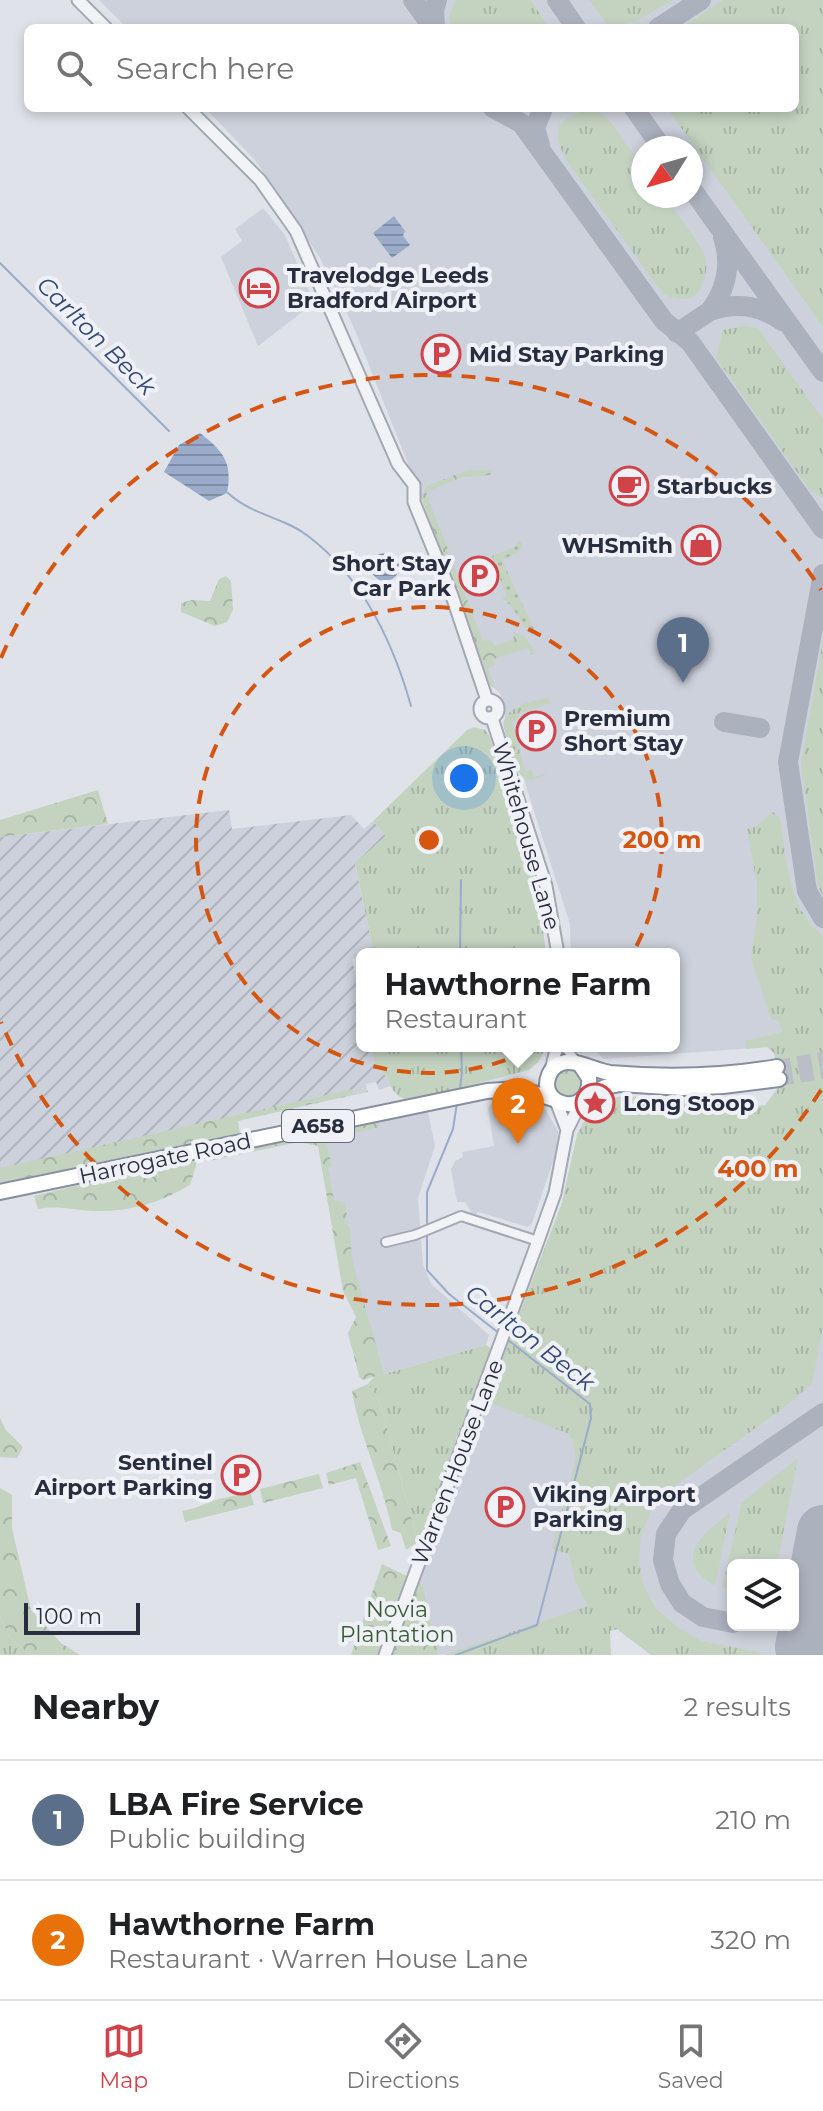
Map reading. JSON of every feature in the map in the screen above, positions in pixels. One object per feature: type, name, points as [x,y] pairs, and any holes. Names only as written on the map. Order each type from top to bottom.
[{"type":"highway","points":[[682,1082],[620,1084],[605,1087],[567,1104],[555,1100],[547,1086],[551,1071],[566,1062],[605,1072],[723,1086],[778,1073]]},
{"type":"highway","points":[[579,1065],[589,1078],[588,1093],[582,1099]]},
{"type":"highway","name":"Harrogate Road","points":[[519,1089],[551,1071]]},
{"type":"highway","name":"Harrogate Road","points":[[0,1192],[487,1091],[519,1089],[555,1100]]},
{"type":"street","points":[[83,3],[102,24]]},
{"type":"street","name":"Whitehouse Lane","points":[[192,112],[260,180],[296,231],[398,464],[414,485],[414,502],[451,593],[487,700],[493,701],[498,708],[492,718],[546,886],[557,948]]},
{"type":"street","points":[[551,1071],[556,1052]]},
{"type":"street","points":[[569,1052],[579,1065]]},
{"type":"street","name":"Warren House Lane","points":[[385,1655],[538,1241],[555,1193],[567,1130],[582,1099]]},
{"type":"street","points":[[555,1100],[567,1130]]},
{"type":"street","points":[[386,1242],[415,1235],[461,1216],[538,1241]]},
{"type":"shaded area","points":[[99,0],[823,0],[823,1655],[651,1655],[617,1629],[438,1655],[423,1584],[417,1580],[491,1394],[507,1363],[562,1203],[582,1123],[605,1101],[622,1096],[710,1102],[739,1108],[765,1105],[780,1085],[775,1053],[767,1047],[604,1059],[596,1052],[680,1052],[680,948],[571,948],[570,924],[506,723],[500,693],[492,686],[460,595],[355,330],[320,258],[256,161],[209,112],[799,112],[799,24],[123,24]]},
{"type":"shaded area","points":[[263,208],[285,235],[314,303],[258,346],[221,257],[242,241],[235,229]]},
{"type":"shaded area","points":[[229,810],[232,829],[351,815],[364,829],[373,821],[386,836],[355,864],[373,948],[356,948],[356,958],[352,959],[356,977],[356,1052],[372,1052],[375,1066],[388,1078],[390,1086],[379,1090],[376,1082],[366,1084],[368,1092],[0,1173],[0,837]]},
{"type":"shaded area","points":[[517,1096],[537,1101],[558,1131],[557,1150],[528,1227],[478,1212],[476,1215],[465,1202],[457,1202],[451,1169],[455,1161],[463,1157],[462,1152],[494,1146],[488,1108],[496,1098]]},
{"type":"shaded area","points":[[428,1112],[435,1146],[418,1198],[423,1264],[431,1284],[489,1335],[486,1345],[374,1377],[316,1134]]},
{"type":"green space","points":[[456,0],[531,0],[546,24],[451,24],[449,16]]},
{"type":"green space","points":[[589,0],[674,0],[636,21],[607,24]]},
{"type":"green space","points":[[723,0],[823,0],[823,327],[703,159],[703,136],[687,136],[670,112],[799,112],[799,24],[687,24]]},
{"type":"green space","points":[[580,112],[598,112],[609,120],[631,151],[631,208],[672,208],[688,228],[706,260],[702,284],[694,296],[682,299],[663,294],[566,160],[559,144],[558,131],[560,125]]},
{"type":"green space","points":[[743,326],[758,328],[823,419],[823,498],[809,489],[716,358],[723,330]]},
{"type":"green space","points":[[468,470],[492,470],[490,475],[462,477],[426,492],[483,641],[491,640],[495,646],[514,639],[513,632],[525,637],[536,653],[531,654],[529,648],[493,659],[495,665],[488,668],[495,689],[490,685],[421,497],[427,486]]},
{"type":"green space","points":[[518,541],[523,544],[519,552],[502,560],[534,629],[528,632],[502,598],[506,596],[492,556],[515,547]]},
{"type":"green space","points":[[226,576],[231,581],[233,610],[227,622],[215,626],[181,612],[181,603],[210,601],[219,579]]},
{"type":"green space","points":[[823,639],[823,896],[818,886],[801,764]]},
{"type":"green space","points":[[549,697],[550,703],[517,714],[518,719],[512,722],[525,771],[531,770],[534,777],[547,773],[536,779],[527,779],[520,775],[515,766],[503,724],[515,708]]},
{"type":"green space","points":[[474,727],[485,730],[489,735],[538,887],[545,948],[373,948],[355,863],[386,836],[373,821],[467,730]]},
{"type":"green space","points":[[98,790],[108,824],[0,837],[0,820]]},
{"type":"green space","points":[[773,812],[780,818],[795,897],[811,925],[823,936],[823,1327],[812,1384],[676,1485],[651,1510],[641,1536],[639,1561],[644,1587],[656,1609],[679,1628],[701,1641],[760,1652],[760,1655],[651,1655],[617,1629],[610,1631],[611,1655],[444,1655],[588,1606],[575,1581],[569,1554],[552,1549],[576,1458],[573,1439],[569,1434],[489,1402],[488,1395],[562,1203],[577,1134],[592,1110],[605,1101],[622,1096],[710,1102],[739,1108],[765,1106],[780,1086],[774,1053],[767,1047],[746,1049],[745,1041],[782,1032],[779,1021],[771,1019],[751,959],[757,916],[757,885],[747,829],[755,827]]},
{"type":"green space","points":[[372,1052],[544,1052],[529,1070],[409,1101],[398,1096],[388,1078],[375,1066]]},
{"type":"green space","points":[[568,1068],[579,1072],[583,1083],[579,1094],[568,1098],[557,1094],[553,1083],[557,1072]]},
{"type":"green space","points":[[353,1089],[354,1094],[238,1121],[240,1134],[0,1183],[0,1168]]},
{"type":"green space","points":[[378,1122],[379,1127],[326,1140],[332,1166],[328,1168],[334,1200],[344,1202],[347,1216],[344,1222],[350,1227],[352,1259],[384,1374],[362,1380],[348,1333],[356,1317],[343,1291],[318,1146],[299,1142],[209,1161],[208,1156]]},
{"type":"green space","points":[[199,1156],[190,1185],[144,1205],[107,1211],[38,1209],[34,1196]]},
{"type":"green space","points":[[486,1345],[493,1350],[465,1427],[456,1438],[457,1444],[418,1542],[380,1402],[368,1384],[374,1377]]},
{"type":"green space","points":[[368,1384],[380,1402],[418,1542],[406,1550],[401,1533],[392,1530],[356,1409],[352,1391]]},
{"type":"green space","points":[[0,1418],[6,1430],[23,1447],[17,1458],[0,1457]]},
{"type":"green space","points":[[798,1458],[778,1559],[729,1559],[742,1502]]},
{"type":"green space","points":[[360,1462],[391,1546],[378,1550],[356,1478],[329,1485],[326,1473]]},
{"type":"green space","points":[[319,1474],[323,1488],[263,1503],[260,1489]]},
{"type":"green space","points":[[0,1488],[12,1495],[12,1528],[31,1610],[61,1643],[80,1655],[31,1655],[10,1638],[0,1616]]},
{"type":"green space","points":[[250,1490],[254,1505],[185,1522],[182,1511]]},
{"type":"green space","points":[[730,1513],[715,1586],[702,1576],[693,1557],[702,1538]]},
{"type":"green space","name":"Novia Plantation","points":[[382,1564],[423,1584],[438,1655],[351,1655]]},
{"type":"green space","points":[[727,1566],[727,1588],[722,1587]]},
{"type":"green space","points":[[0,1616],[10,1638],[31,1655],[0,1655]]},
{"type":"water","points":[[394,216],[410,245],[392,258],[373,233]]},
{"type":"water","points":[[200,433],[220,452],[229,473],[227,493],[209,501],[164,472],[179,445]]},
{"type":"water","points":[[385,553],[395,557],[399,567],[395,577],[385,581],[375,577],[371,567],[375,557]]},
{"type":"waterway","name":"Carlton Beck","points":[[0,263],[169,431]]},
{"type":"waterway","name":"Carlton Beck","points":[[228,493],[248,507],[289,524],[308,536],[344,571],[360,591],[385,635],[411,706]]},
{"type":"waterway","name":"Carlton Beck","points":[[460,948],[461,880]]},
{"type":"waterway","name":"Carlton Beck","points":[[460,1089],[461,1052]]},
{"type":"waterway","name":"Carlton Beck","points":[[427,1227],[427,1192],[453,1129],[457,1103]]},
{"type":"waterway","name":"Carlton Beck","points":[[427,1234],[427,1270],[449,1294],[500,1334]]},
{"type":"waterway","name":"Carlton Beck","points":[[456,1655],[537,1625],[591,1418],[590,1404],[508,1340]]},
{"type":"taxiway","points":[[413,0],[430,24]]},
{"type":"taxiway","points":[[435,24],[437,0]]},
{"type":"taxiway","points":[[557,0],[573,24]]},
{"type":"taxiway","points":[[664,24],[701,0]]},
{"type":"taxiway","points":[[500,112],[521,123],[664,321],[690,342],[823,529]]},
{"type":"taxiway","points":[[540,145],[535,128],[541,112]]},
{"type":"taxiway","points":[[637,112],[654,136]]},
{"type":"taxiway","points":[[703,205],[823,372]]},
{"type":"taxiway","points":[[723,237],[727,257],[726,276],[710,311],[748,307],[765,311],[782,321]]},
{"type":"taxiway","points":[[677,333],[710,311]]},
{"type":"taxiway","points":[[823,574],[788,762],[807,891],[823,918]]},
{"type":"taxiway","points":[[724,722],[760,728]]},
{"type":"taxiway","points":[[727,1622],[703,1617],[682,1603],[670,1584],[663,1560],[666,1534],[682,1510],[823,1413]]},
{"type":"taxiway","points":[[799,1602],[807,1592],[816,1568]]},
{"type":"runway","points":[[801,1647],[823,1531]]},
{"type":"tunnel","points":[[777,1067],[823,1059]]},
{"type":"tunnel","points":[[779,1079],[823,1072]]},
{"type":"place","name":"Travelodge Leeds Bradford Airport","points":[[259,288]]},
{"type":"place","name":"Mid Stay Parking","points":[[441,354]]},
{"type":"place","name":"Starbucks","points":[[629,486]]},
{"type":"place","name":"WHSmith","points":[[701,545]]},
{"type":"place","name":"Short Stay Car Park","points":[[479,576]]},
{"type":"place","name":"LBA Fire Service","points":[[683,683]]},
{"type":"place","name":"Premium Short Stay","points":[[536,731]]},
{"type":"place","name":"Long Stoop","points":[[595,1103]]},
{"type":"place","name":"Hawthorne Farm","points":[[518,1144]]},
{"type":"place","name":"Sentinel Airport Parking","points":[[241,1475]]},
{"type":"place","name":"Viking Airport Parking","points":[[505,1507]]}]
